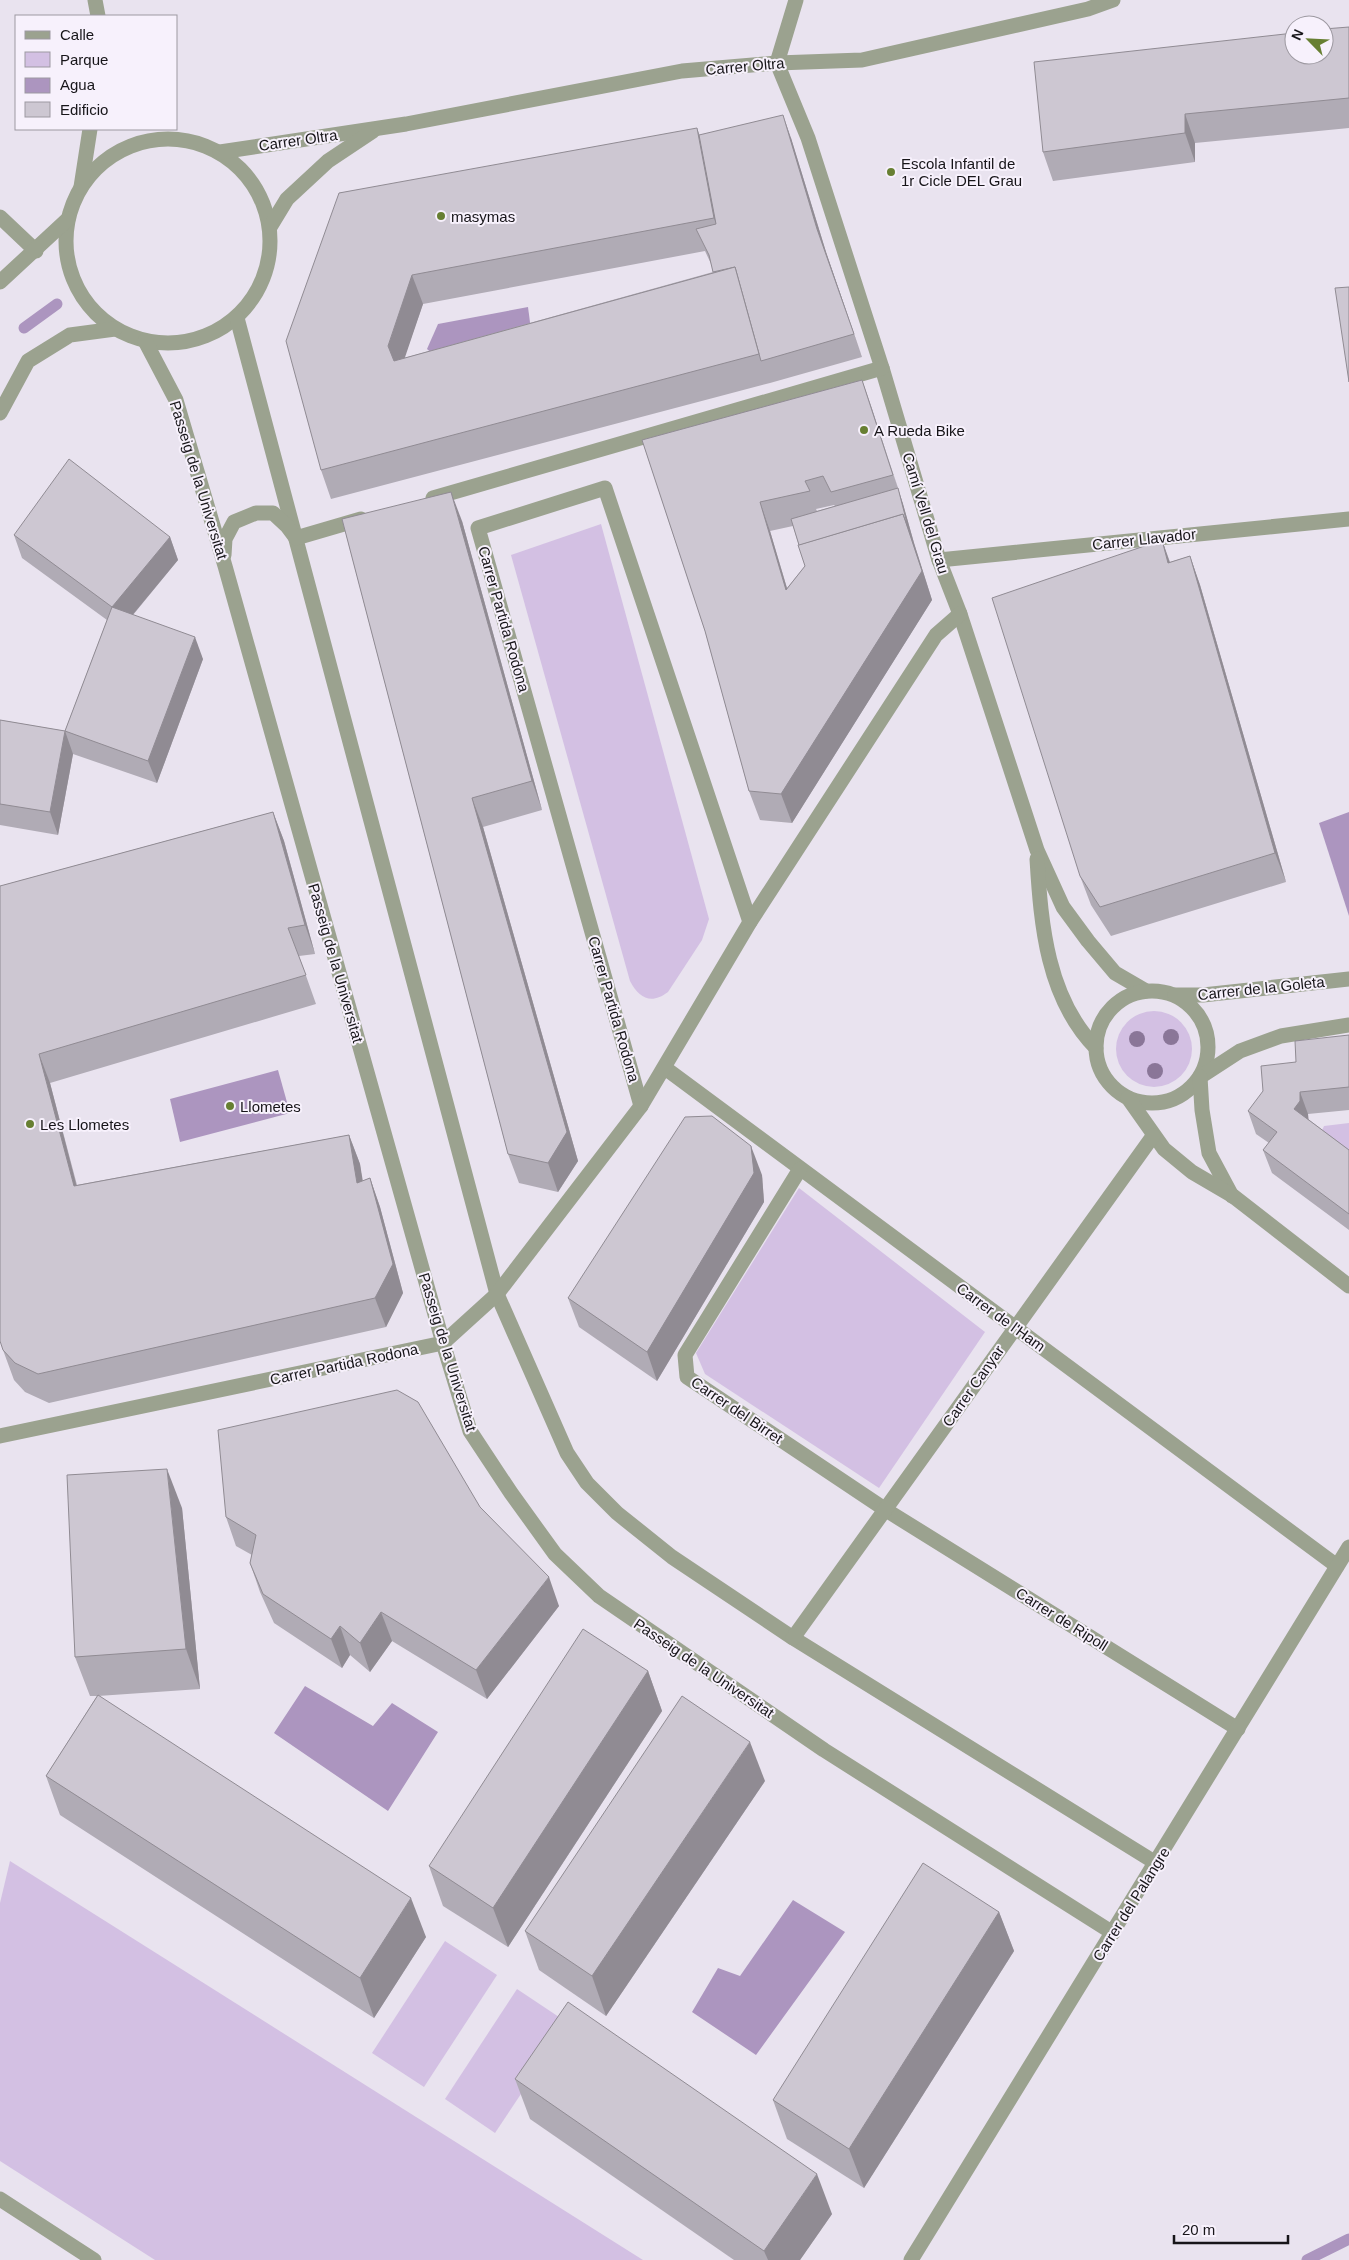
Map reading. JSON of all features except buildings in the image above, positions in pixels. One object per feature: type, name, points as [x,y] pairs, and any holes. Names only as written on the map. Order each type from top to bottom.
[{"type":"street","points":[[95,0],[98,15]]},
{"type":"street","points":[[777,63],[796,0]]},
{"type":"street","name":"Carrer Oltra","points":[[220,152],[376,129],[682,71],[777,63],[862,60],[1113,0]]},
{"type":"street","name":"Camí Vell del Grau","points":[[777,63],[808,138],[882,368],[939,560],[960,614],[1037,850],[1064,907],[1088,941],[1115,973],[1146,991]]},
{"type":"street","name":"Carrer Oltra","points":[[270,227],[287,199],[328,161],[376,129]]},
{"type":"street","points":[[81,188],[103,162],[132,145],[158,133],[192,140],[220,152],[244,171],[261,196],[270,227],[269,260],[259,290],[237,318],[209,335],[178,344],[145,341],[115,329],[90,307],[73,279],[65,238],[68,219],[81,188],[90,130]]},
{"type":"street","points":[[0,216],[36,251]]},
{"type":"street","points":[[0,282],[36,251],[68,219]]},
{"type":"street","name":"Passeig de la Universitat","points":[[237,318],[498,1294],[566,1453],[587,1483],[617,1513],[672,1557],[793,1638],[1156,1863]]},
{"type":"street","points":[[0,413],[28,361],[70,335],[115,329]]},
{"type":"street","name":"Passeig de la Universitat","points":[[145,341],[176,400],[225,566],[442,1343],[470,1431],[510,1493],[555,1554],[599,1596],[824,1750],[1113,1933]]},
{"type":"street","points":[[420,502],[882,368]]},
{"type":"street","name":"Carrer Partida Rodona","points":[[641,1106],[478,528],[605,488],[750,922]]},
{"type":"street","name":"Passeig de la Universitat","points":[[225,566],[223,550],[225,539],[234,522],[256,513],[273,513],[287,526],[296,538]]},
{"type":"street","points":[[296,538],[372,516]]},
{"type":"street","name":"Carrer Llavador","points":[[939,560],[1349,519]]},
{"type":"street","name":"Carrer Partida Rodona","points":[[0,1436],[442,1343],[498,1294],[641,1106],[750,922],[936,635],[960,614]]},
{"type":"street","name":"Camí Vell del Grau","points":[[1037,850],[1040,918],[1054,976],[1066,1005],[1081,1033],[1096,1048]]},
{"type":"street","name":"Carrer de la Goleta","points":[[1173,994],[1203,995],[1349,979]]},
{"type":"street","points":[[1233,1196],[1209,1153],[1202,1110],[1200,1077],[1207,1062],[1208,1045],[1206,1029],[1199,1015],[1188,1003],[1173,994],[1146,991],[1130,995],[1116,1004],[1105,1017],[1098,1031],[1096,1048],[1098,1063],[1105,1078],[1115,1090],[1128,1098],[1143,1103],[1160,1103],[1183,1094],[1200,1077],[1240,1051],[1281,1036],[1349,1025]]},
{"type":"street","name":"Carrer de l'Ham","points":[[665,1068],[1337,1566]]},
{"type":"street","points":[[1128,1098],[1164,1149],[1192,1172],[1233,1196],[1349,1286]]},
{"type":"street","name":"Carrer Canyar","points":[[793,1638],[886,1510],[1014,1327],[1153,1136]]},
{"type":"street","name":"Carrer del Birret","points":[[800,1169],[685,1355],[687,1377],[886,1510]]},
{"type":"street","name":"Carrer de Ripoll","points":[[886,1510],[1238,1729]]},
{"type":"street","name":"Carrer del Palangre","points":[[911,2260],[1349,1547]]},
{"type":"street","points":[[0,2198],[94,2260]]},
{"type":"green space","points":[[601,524],[709,919],[702,940],[668,992],[651,999],[637,992],[630,981],[511,555]]},
{"type":"green space","points":[[1154,1011],[1169,1014],[1181,1022],[1189,1034],[1192,1049],[1189,1064],[1181,1076],[1169,1084],[1154,1087],[1139,1084],[1127,1076],[1119,1064],[1116,1049],[1119,1034],[1127,1022],[1139,1014]]},
{"type":"green space","points":[[1349,1123],[1349,1156],[1320,1135],[1324,1126]]},
{"type":"green space","points":[[799,1188],[985,1332],[879,1488],[705,1374],[696,1353]]},
{"type":"green space","points":[[10,1861],[643,2260],[155,2260],[0,2161],[0,1903]]},
{"type":"green space","points":[[445,1941],[497,1975],[424,2087],[372,2053]]},
{"type":"green space","points":[[517,1989],[568,2023],[495,2133],[445,2099]]},
{"type":"water","points":[[528,307],[531,330],[435,356],[427,349],[438,324]]},
{"type":"water","points":[[1349,812],[1349,916],[1319,823]]},
{"type":"water","name":"Llometes","points":[[278,1070],[290,1113],[180,1142],[170,1099]]},
{"type":"water","points":[[305,1686],[373,1726],[392,1703],[438,1732],[388,1811],[274,1733]]},
{"type":"water","points":[[793,1900],[845,1932],[756,2055],[692,2012],[718,1968],[740,1976]]},
{"type":"waterway","points":[[24,328],[57,304]]},
{"type":"waterway","points":[[1307,2260],[1349,2239]]},
{"type":"place","name":"Escola Infantil de 1r Cicle DEL Grau","points":[[891,172]]},
{"type":"place","name":"masymas","points":[[441,216]]},
{"type":"place","name":"A Rueda Bike","points":[[864,430]]},
{"type":"place","name":"Llometes","points":[[230,1106]]},
{"type":"place","name":"Les Llometes","points":[[30,1124]]}]
